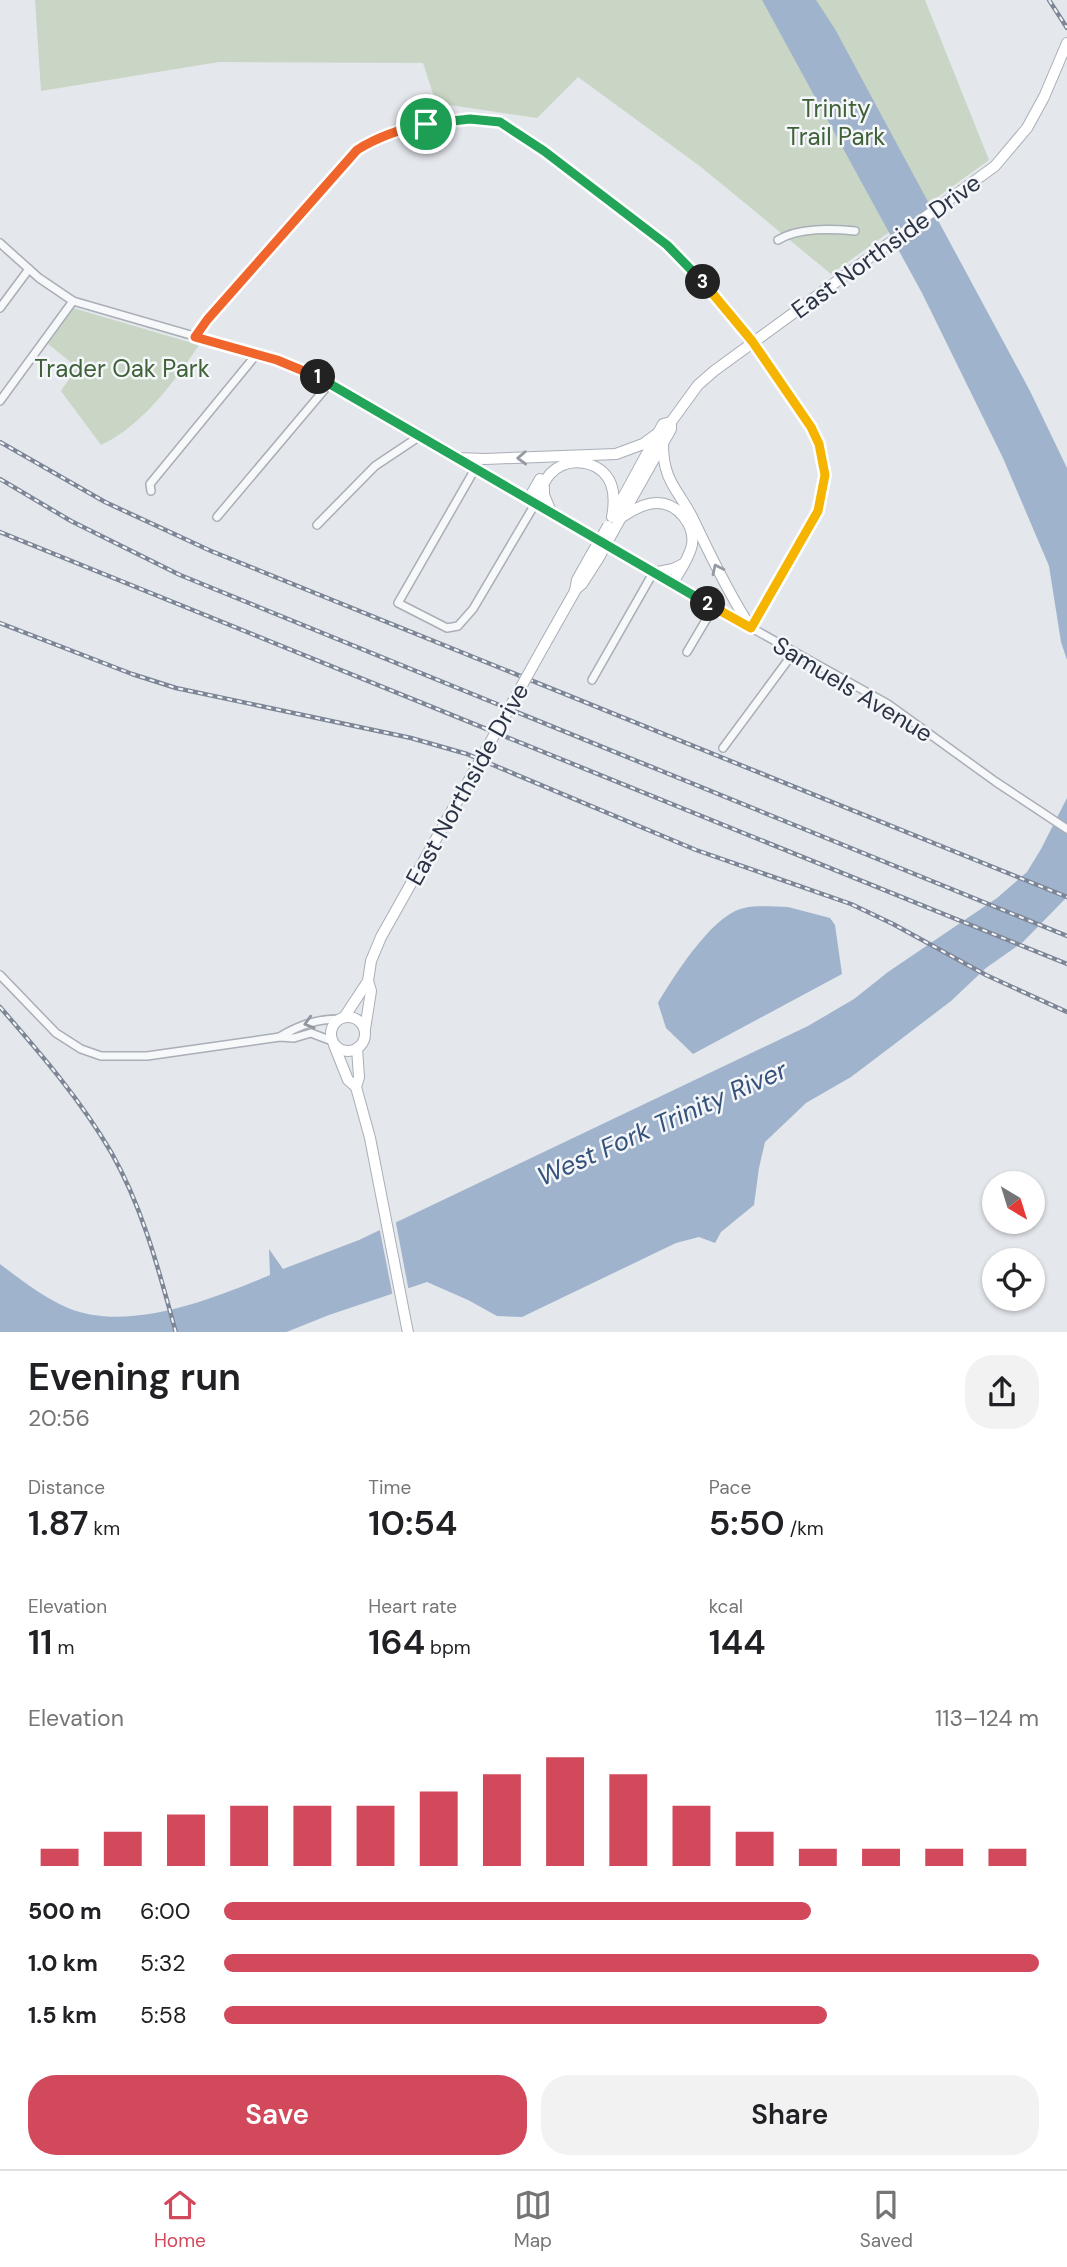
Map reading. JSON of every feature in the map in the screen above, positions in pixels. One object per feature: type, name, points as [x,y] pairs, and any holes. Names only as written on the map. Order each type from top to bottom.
[{"type":"street","name":"East Northside Drive","points":[[365,1029],[371,961],[380,937],[575,591],[577,580],[614,523],[661,437],[671,429],[671,422],[698,385],[752,341],[995,166],[1027,128],[1044,97],[1067,43]]},
{"type":"street","points":[[195,337],[357,150],[374,139],[397,130],[439,121],[487,119],[500,122],[544,151],[667,245],[697,275],[752,341],[811,427],[819,444],[825,475],[818,511],[751,628],[731,597],[694,521],[666,473],[661,437],[617,454],[485,460],[456,458]]},
{"type":"street","points":[[778,240],[786,235],[832,229],[855,231]]},
{"type":"street","name":"Samuels Avenue","points":[[0,243],[29,269],[73,301],[289,364],[330,383],[674,586],[911,719],[1018,798],[1067,830]]},
{"type":"street","points":[[0,308],[29,269]]},
{"type":"street","points":[[0,401],[73,301]]},
{"type":"street","points":[[151,491],[150,484],[256,355]]},
{"type":"street","points":[[217,517],[330,383]]},
{"type":"street","points":[[317,525],[370,471],[420,436]]},
{"type":"street","points":[[475,469],[398,603],[447,628],[458,626],[473,610],[531,502],[542,476],[563,457]]},
{"type":"street","points":[[531,502],[550,475],[562,465],[575,462],[593,466],[603,472],[610,482],[614,496],[614,523]]},
{"type":"street","points":[[544,485],[544,495],[552,514]]},
{"type":"street","points":[[614,523],[643,505],[666,504],[676,509],[688,522],[692,535],[691,548],[674,586]]},
{"type":"street","points":[[674,586],[695,555],[700,534]]},
{"type":"street","points":[[592,680],[653,573],[684,564]]},
{"type":"street","points":[[687,652],[713,608]]},
{"type":"street","points":[[723,748],[794,652]]},
{"type":"street","points":[[0,975],[56,1033],[81,1049],[101,1056],[147,1056],[280,1037],[294,1038],[311,1033],[333,1042],[343,1050],[357,1048]]},
{"type":"street","name":"East Northside Drive","points":[[342,1017],[368,981]]},
{"type":"street","points":[[280,1037],[298,1026],[342,1017],[356,1018],[365,1029],[365,1037],[357,1048],[359,1077],[356,1087],[373,1154],[408,1332]]},
{"type":"street","points":[[342,1017],[332,1027],[333,1042],[348,1080],[356,1087]]},
{"type":"green space","name":"Trinity Trail Park","points":[[35,0],[925,0],[989,160],[831,274],[701,167],[578,77],[537,118],[436,103],[423,63],[219,62],[41,91]]},
{"type":"green space","name":"Trader Oak Park","points":[[73,308],[199,345],[156,402],[130,427],[101,445],[61,391],[77,367],[48,344]]},
{"type":"water","points":[[762,0],[816,0],[835,29],[1030,391],[1067,468],[1067,660],[1061,642],[1049,566],[1003,458],[922,293]]},
{"type":"water","name":"West Fork Trinity River","points":[[1067,798],[1067,897],[1023,942],[986,968],[951,1001],[851,1077],[806,1103],[765,1142],[754,1205],[721,1232],[715,1243],[699,1237],[676,1243],[522,1317],[497,1316],[427,1282],[286,1332],[0,1332],[0,1264],[50,1299],[68,1308],[92,1315],[117,1317],[144,1315],[197,1303],[270,1275],[269,1249],[283,1269],[359,1240],[808,1026],[854,999],[888,972],[997,898],[1027,872]]},
{"type":"water","points":[[749,907],[788,907],[830,918],[835,925],[842,974],[693,1054],[666,1028],[658,1003],[674,978],[707,934],[732,913]]},
{"type":"pier","points":[[395,1218],[409,1292],[393,1297],[379,1226]]},
{"type":"railway","points":[[1049,0],[1067,28]]},
{"type":"railway","points":[[0,442],[105,502],[211,551],[1067,897]]},
{"type":"railway","points":[[0,479],[71,521],[180,575],[1067,936]]},
{"type":"railway","points":[[0,532],[1067,964]]},
{"type":"railway","points":[[0,623],[132,674],[176,688],[411,738],[467,754],[696,850],[851,904],[986,975],[1067,1012]]},
{"type":"railway","points":[[0,1007],[73,1095],[111,1152],[141,1218],[176,1332]]},
{"type":"route","points":[[470,119],[500,122],[544,151],[667,245],[684,260],[752,341],[811,427],[819,444],[825,475],[822,498],[807,533],[751,628],[319,377],[277,360],[195,337],[357,150],[374,139],[397,130],[426,124],[470,119]]}]
